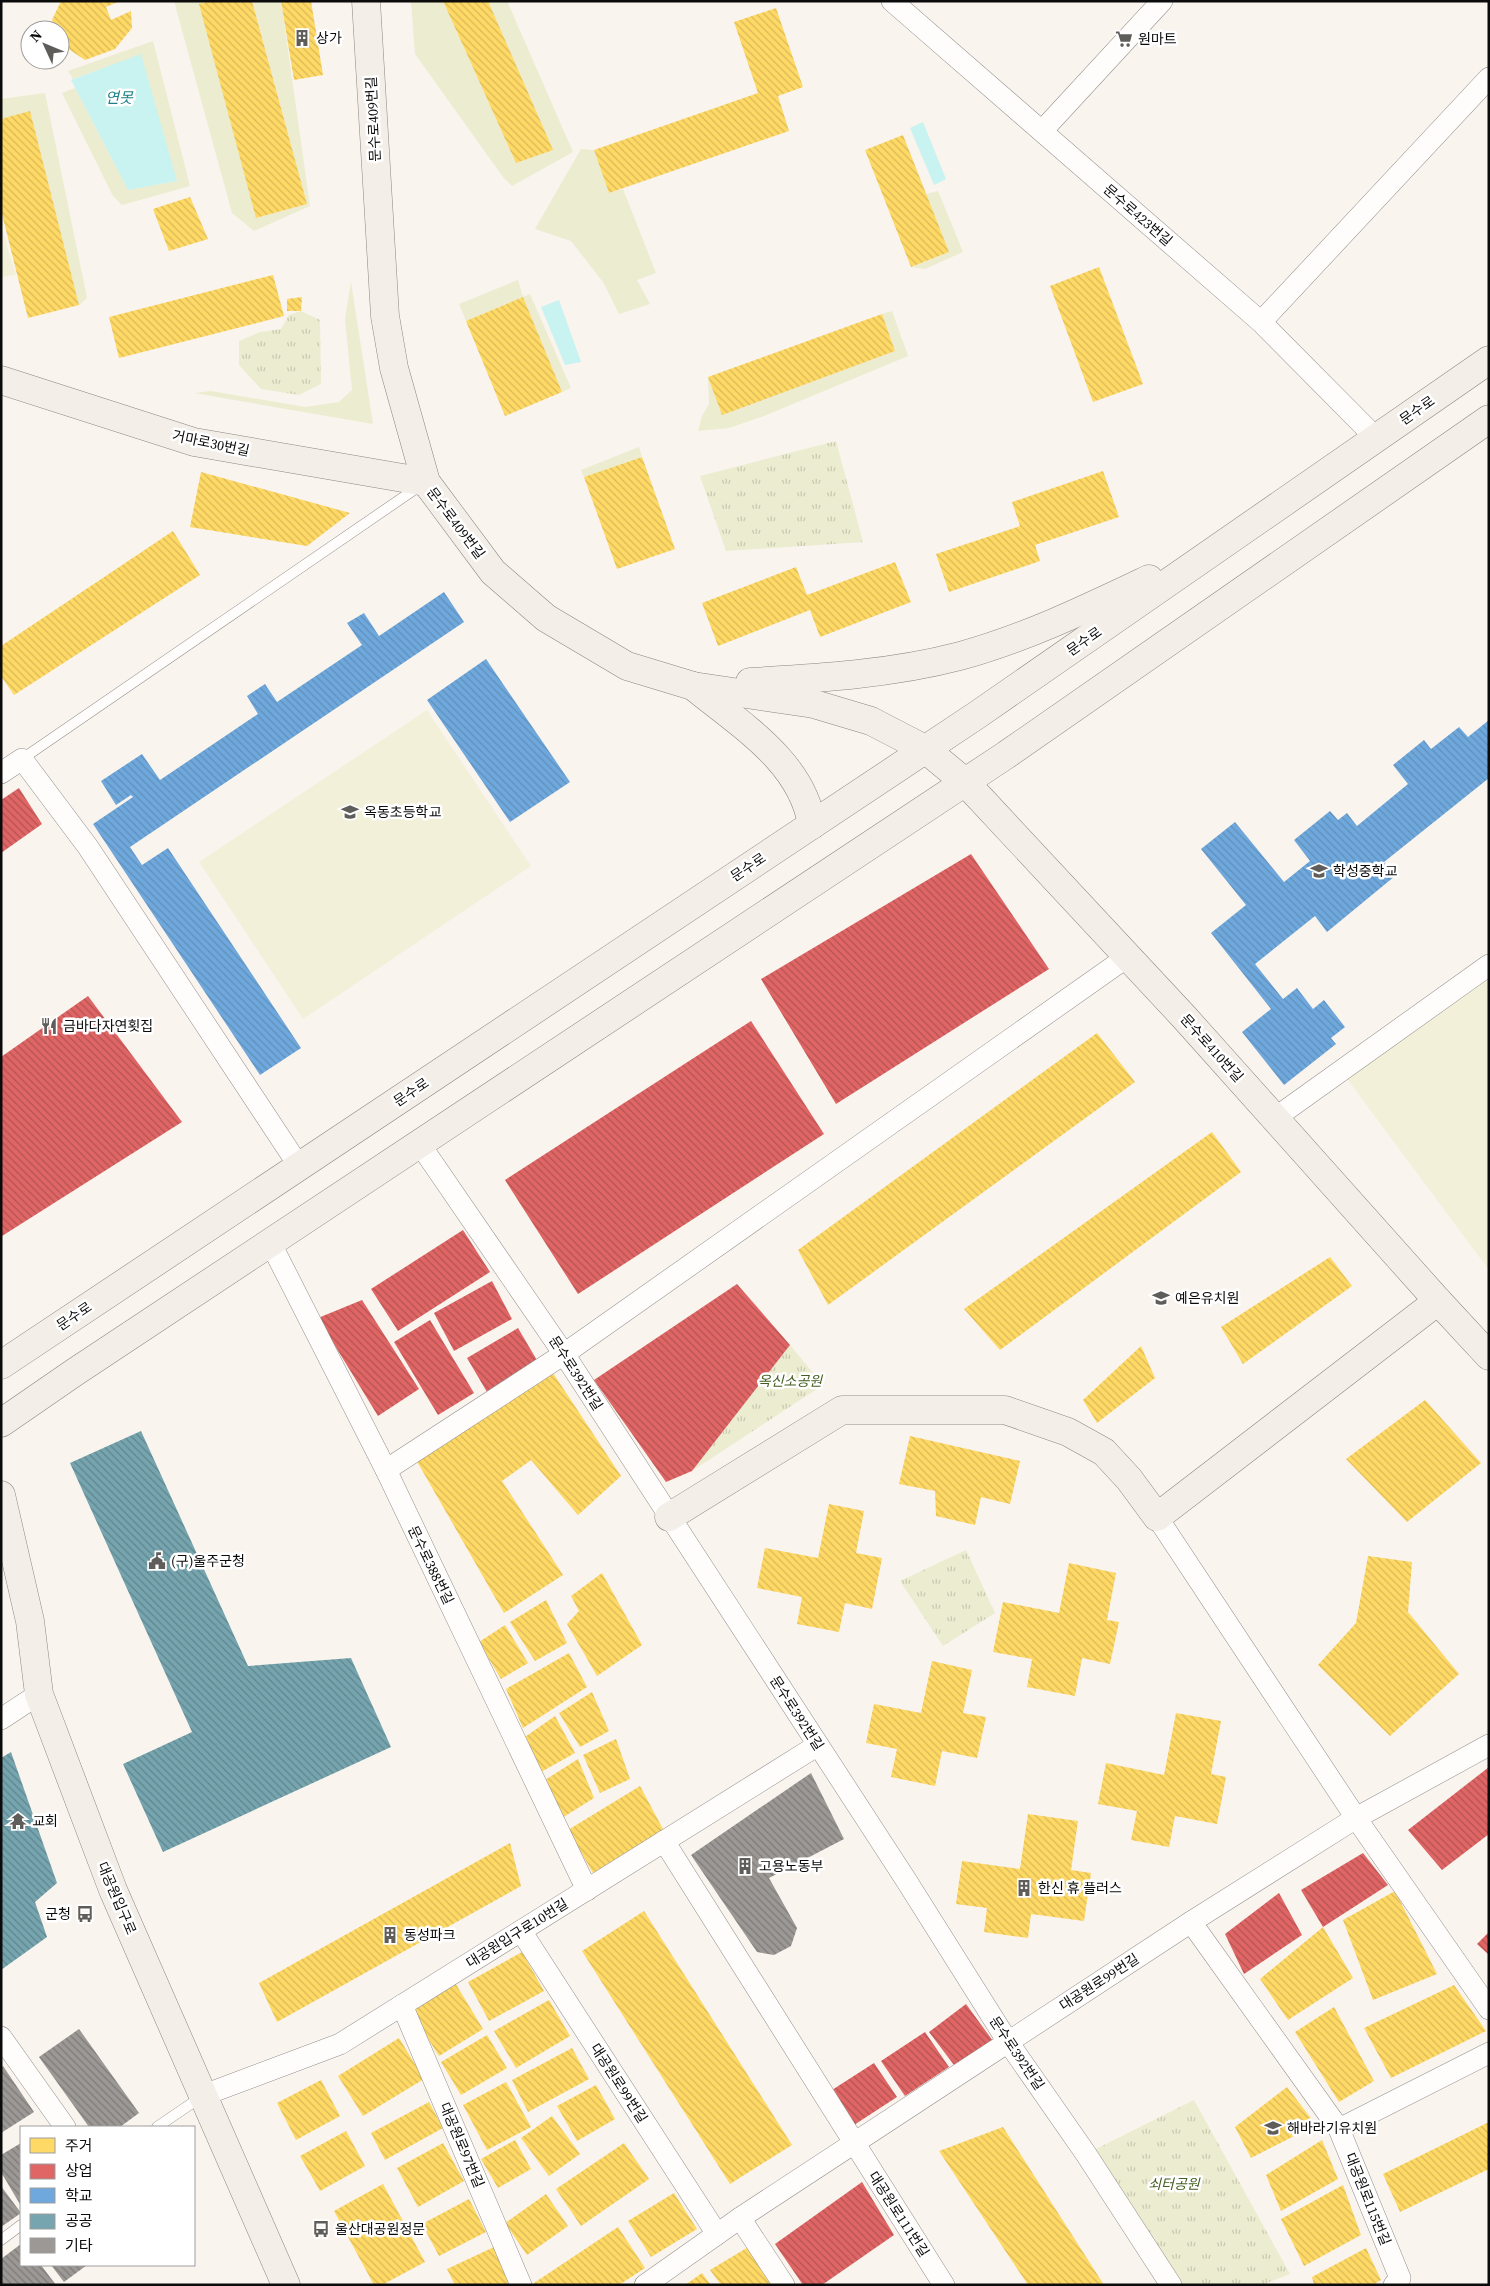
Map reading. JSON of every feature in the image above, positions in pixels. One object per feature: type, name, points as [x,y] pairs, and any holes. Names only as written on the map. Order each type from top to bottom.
[{"type":"street","name":"문수로409번길","points":[[366,1],[384,316],[394,368],[426,482],[493,572],[546,618],[627,666],[693,686],[814,704],[871,721],[926,749]]},
{"type":"street","name":"문수로423번길","points":[[892,1],[1262,322],[1376,438]]},
{"type":"street","points":[[1042,132],[1162,1]]},
{"type":"street","points":[[1262,322],[1489,78]]},
{"type":"street","name":"문수로","points":[[2,1364],[926,749],[1489,360]]},
{"type":"street","name":"거마로30번길","points":[[1,380],[194,442],[426,482]]},
{"type":"street","points":[[1,1423],[270,1242],[965,782],[1486,426]]},
{"type":"street","points":[[693,686],[852,676],[902,669],[960,656],[1017,638],[1219,547]]},
{"type":"street","points":[[693,686],[764,744],[788,769],[806,797],[812,825]]},
{"type":"street","name":"문수로410번길","points":[[926,749],[965,782],[1186,1018],[1438,1302],[1489,1356]]},
{"type":"street","points":[[1,773],[22,759],[88,847],[299,1166]]},
{"type":"street","points":[[386,1470],[564,1354],[1127,957]]},
{"type":"street","points":[[1275,1118],[1489,965]]},
{"type":"street","name":"문수로392번길","points":[[419,1144],[564,1354],[901,1872],[1008,2042],[1086,2154],[1171,2285]]},
{"type":"street","name":"문수로388번길","points":[[270,1242],[386,1470],[587,1890]]},
{"type":"street","points":[[1157,1517],[1438,1302]]},
{"type":"street","points":[[1461,1327],[1489,1331]]},
{"type":"street","points":[[669,1517],[842,1410],[1005,1410],[1068,1432],[1104,1452],[1129,1479],[1157,1517],[1356,1818],[1489,2009]]},
{"type":"street","name":"대공원입구로","points":[[1,1495],[30,1621],[39,1694],[113,1890],[286,2285]]},
{"type":"street","points":[[1,1719],[39,1694]]},
{"type":"street","name":"대공원입구로10번길","points":[[204,2095],[340,2044],[818,1745]]},
{"type":"street","name":"대공원로99번길","points":[[645,2285],[740,2218],[1191,1922],[1356,1818],[1489,1745]]},
{"type":"street","name":"대공원로111번길","points":[[664,1841],[944,2285]]},
{"type":"street","points":[[1191,1922],[1338,2129],[1489,2053]]},
{"type":"street","name":"대공원로99번길","points":[[521,1931],[717,2234]]},
{"type":"street","name":"대공원로97번길","points":[[402,2005],[521,2285]]},
{"type":"street","points":[[1,2037],[63,2126]]},
{"type":"street","name":"대공원로115번길","points":[[1338,2129],[1400,2278],[1394,2285]]},
{"type":"street","points":[[740,2218],[784,2285]]},
{"type":"lane","points":[[22,759],[426,482]]},
{"type":"lane","points":[[158,2126],[204,2095]]},
{"type":"lane","points":[[1,2240],[20,2226]]},
{"type":"green space","points":[[174,1],[215,1],[256,218],[307,204],[252,1],[281,1],[310,206],[254,231],[232,213]]},
{"type":"green space","points":[[411,1],[443,1],[516,163],[552,150],[488,1],[507,1],[573,152],[512,186],[503,177],[415,54]]},
{"type":"green space","points":[[153,41],[190,186],[122,205],[113,196],[62,93],[75,88],[128,190],[176,181],[141,55],[73,79],[68,71]]},
{"type":"green space","points":[[45,93],[87,298],[79,305],[30,112],[1,119],[1,99]]},
{"type":"green space","points":[[581,149],[594,150],[609,193],[623,189],[656,273],[637,280],[650,304],[619,314],[603,282],[571,241],[535,229]]},
{"type":"green space","points":[[938,191],[963,252],[925,269],[911,267],[949,252],[926,194]]},
{"type":"green space","points":[[518,280],[523,297],[466,321],[459,304]]},
{"type":"green space","points":[[351,282],[373,424],[194,393],[211,391],[305,407],[339,402],[352,390],[345,319]]},
{"type":"green space","points":[[530,294],[571,388],[562,392],[523,297]]},
{"type":"green space","points":[[301,311],[320,320],[321,384],[299,395],[261,389],[239,365],[239,341],[260,332],[281,329],[289,315]]},
{"type":"green space","points":[[892,311],[908,356],[764,416],[729,428],[698,431],[702,416],[709,404],[708,377],[722,414],[895,351],[882,314]]},
{"type":"green space","points":[[836,441],[863,542],[726,551],[700,476]]},
{"type":"green space","points":[[639,447],[642,457],[584,477],[581,470]]},
{"type":"green space","name":"옥신소공원","points":[[790,1345],[823,1385],[692,1471]]},
{"type":"green space","points":[[966,1550],[995,1613],[943,1646],[900,1581]]},
{"type":"green space","name":"쇠터공원","points":[[1194,2100],[1290,2274],[1262,2285],[1171,2285],[1086,2154]]},
{"type":"shaded area","points":[[1,226],[16,275],[1,277]]},
{"type":"shaded area","points":[[427,710],[531,866],[303,1019],[199,862]]},
{"type":"shaded area","points":[[1489,974],[1489,1270],[1345,1076]]},
{"type":"water","name":"연못","points":[[141,54],[177,181],[128,190],[71,80]]},
{"type":"water","points":[[923,122],[946,179],[934,185],[910,128]]},
{"type":"water","points":[[559,300],[581,362],[565,365],[541,307]]},
{"type":"building: 주거","points":[[61,1],[120,1],[106,7],[111,20],[131,11],[132,28],[115,49],[85,60],[70,50],[70,20],[52,20]]},
{"type":"building: 주거","points":[[211,1],[252,1],[307,204],[256,218],[199,4]]},
{"type":"building: 주거","name":"상가","points":[[281,1],[311,1],[323,75],[294,80]]},
{"type":"building: 주거","points":[[443,1],[488,1],[553,150],[516,163]]},
{"type":"building: 주거","points":[[776,8],[803,87],[778,96],[789,131],[609,193],[594,150],[758,93],[734,22]]},
{"type":"building: 주거","points":[[30,111],[79,305],[28,318],[1,210],[1,119]]},
{"type":"building: 주거","points":[[903,135],[949,252],[911,267],[865,150]]},
{"type":"building: 주거","points":[[190,197],[208,239],[169,251],[153,209]]},
{"type":"building: 주거","points":[[1099,267],[1143,384],[1093,402],[1050,286]]},
{"type":"building: 주거","points":[[273,275],[284,316],[119,358],[109,317]]},
{"type":"building: 주거","points":[[302,297],[301,311],[287,311],[287,299]]},
{"type":"building: 주거","points":[[523,297],[562,392],[505,416],[466,321]]},
{"type":"building: 주거","points":[[882,314],[895,351],[722,415],[708,377]]},
{"type":"building: 주거","points":[[642,457],[675,549],[617,569],[584,477]]},
{"type":"building: 주거","points":[[1103,471],[1119,517],[1035,545],[1040,561],[949,592],[936,554],[1020,526],[1012,502]]},
{"type":"building: 주거","points":[[201,472],[350,513],[307,546],[190,527]]},
{"type":"building: 주거","points":[[173,531],[200,575],[14,695],[1,676],[1,646]]},
{"type":"building: 주거","points":[[895,562],[911,602],[820,637],[810,610],[718,646],[702,603],[796,567],[807,595]]},
{"type":"building: 주거","points":[[1097,1033],[1135,1082],[828,1305],[798,1250]]},
{"type":"building: 주거","points":[[1212,1132],[1241,1172],[1000,1350],[964,1309]]},
{"type":"building: 주거","points":[[1330,1257],[1352,1286],[1243,1364],[1221,1327]]},
{"type":"building: 주거","points":[[1141,1346],[1155,1378],[1097,1423],[1083,1400]]},
{"type":"building: 주거","points":[[551,1370],[621,1476],[578,1515],[531,1460],[502,1481],[563,1575],[504,1613],[415,1458]]},
{"type":"building: 주거","points":[[1425,1400],[1481,1463],[1407,1522],[1346,1459]]},
{"type":"building: 주거","points":[[910,1436],[1020,1461],[1010,1504],[981,1497],[975,1525],[936,1516],[935,1491],[899,1484]]},
{"type":"building: 주거","points":[[829,1504],[864,1511],[856,1553],[882,1558],[872,1609],[845,1603],[839,1632],[797,1624],[802,1597],[757,1588],[765,1548],[818,1558]]},
{"type":"building: 주거","points":[[1368,1556],[1412,1562],[1408,1612],[1459,1674],[1390,1736],[1318,1665],[1356,1623]]},
{"type":"building: 주거","points":[[1069,1563],[1116,1573],[1107,1620],[1119,1622],[1110,1664],[1082,1658],[1075,1696],[1027,1687],[1032,1659],[993,1652],[1003,1602],[1059,1613]]},
{"type":"building: 주거","points":[[602,1573],[642,1645],[597,1676],[567,1624],[579,1611],[571,1596]]},
{"type":"building: 주거","points":[[546,1600],[567,1643],[535,1661],[510,1622]]},
{"type":"building: 주거","points":[[505,1625],[528,1663],[501,1679],[479,1642]]},
{"type":"building: 주거","points":[[569,1653],[587,1687],[523,1728],[506,1689]]},
{"type":"building: 주거","points":[[932,1661],[972,1670],[963,1713],[986,1717],[977,1758],[942,1751],[935,1786],[891,1777],[897,1749],[866,1743],[874,1704],[921,1713]]},
{"type":"building: 주거","points":[[592,1692],[609,1731],[580,1747],[559,1713]]},
{"type":"building: 주거","name":"한신 휴 플러스","points":[[1176,1713],[1221,1721],[1211,1774],[1226,1777],[1217,1824],[1175,1816],[1169,1847],[1131,1840],[1137,1811],[1098,1804],[1106,1763],[1164,1775]]},
{"type":"building: 주거","points":[[555,1716],[575,1753],[541,1772],[522,1739]]},
{"type":"building: 주거","points":[[616,1739],[630,1779],[600,1793],[583,1755]]},
{"type":"building: 주거","points":[[578,1759],[594,1798],[562,1818],[545,1780]]},
{"type":"building: 주거","points":[[640,1786],[664,1831],[593,1873],[568,1830]]},
{"type":"building: 주거","name":"한신 휴 플러스","points":[[1028,1814],[1078,1821],[1071,1870],[1091,1873],[1084,1921],[1031,1914],[1028,1938],[984,1932],[987,1908],[956,1904],[962,1861],[1020,1869]]},
{"type":"building: 주거","name":"동성파크","points":[[510,1843],[521,1886],[277,2022],[259,1983]]},
{"type":"building: 주거","points":[[1395,1891],[1437,1974],[1373,2000],[1343,1920]]},
{"type":"building: 주거","points":[[644,1911],[792,2145],[730,2184],[582,1951]]},
{"type":"building: 주거","points":[[1323,1927],[1353,1978],[1288,2020],[1260,1979]]},
{"type":"building: 주거","points":[[522,1952],[544,1991],[489,2021],[468,1982]]},
{"type":"building: 주거","points":[[454,1981],[483,2029],[439,2056],[409,2009]]},
{"type":"building: 주거","points":[[1454,1985],[1486,2031],[1391,2078],[1364,2028]]},
{"type":"building: 주거","points":[[549,2000],[570,2036],[516,2068],[494,2031]]},
{"type":"building: 주거","points":[[1334,2007],[1374,2081],[1339,2102],[1295,2032]]},
{"type":"building: 주거","points":[[487,2035],[507,2068],[461,2095],[441,2062]]},
{"type":"building: 주거","points":[[399,2038],[424,2079],[363,2116],[338,2076]]},
{"type":"building: 주거","points":[[572,2048],[589,2079],[528,2112],[512,2080]]},
{"type":"building: 주거","points":[[321,2080],[340,2116],[296,2140],[277,2103]]},
{"type":"building: 주거","points":[[506,2082],[531,2127],[487,2150],[463,2105]]},
{"type":"building: 주거","points":[[596,2085],[615,2119],[577,2141],[557,2106]]},
{"type":"building: 주거","points":[[1287,2087],[1316,2125],[1251,2158],[1235,2127]]},
{"type":"building: 주거","points":[[429,2102],[443,2128],[385,2160],[371,2133]]},
{"type":"building: 주거","points":[[552,2116],[580,2154],[549,2176],[521,2138]]},
{"type":"building: 주거","points":[[1489,2122],[1489,2169],[1400,2212],[1383,2174]]},
{"type":"building: 주거","points":[[1003,2127],[1104,2285],[1028,2285],[939,2151]]},
{"type":"building: 주거","points":[[346,2131],[365,2166],[320,2191],[300,2156]]},
{"type":"building: 주거","points":[[515,2140],[531,2169],[498,2188],[481,2159]]},
{"type":"building: 주거","points":[[1322,2140],[1338,2179],[1281,2211],[1266,2175]]},
{"type":"building: 주거","points":[[443,2143],[464,2181],[418,2207],[397,2168]]},
{"type":"building: 주거","points":[[624,2143],[649,2179],[581,2226],[556,2189]]},
{"type":"building: 주거","points":[[383,2184],[425,2262],[382,2285],[374,2285],[334,2211]]},
{"type":"building: 주거","points":[[1343,2185],[1361,2235],[1304,2266],[1281,2219]]},
{"type":"building: 주거","points":[[674,2193],[697,2229],[651,2257],[628,2221]]},
{"type":"building: 주거","points":[[546,2194],[568,2226],[527,2255],[505,2223]]},
{"type":"building: 주거","points":[[469,2199],[486,2232],[439,2256],[422,2224]]},
{"type":"building: 주거","points":[[618,2227],[645,2268],[619,2285],[535,2285],[534,2283]]},
{"type":"building: 주거","points":[[750,2246],[773,2281],[766,2285],[721,2285],[710,2270]]},
{"type":"building: 주거","points":[[494,2247],[511,2282],[504,2285],[455,2285],[447,2269]]},
{"type":"building: 주거","points":[[1366,2248],[1381,2280],[1373,2285],[1314,2285],[1312,2277]]},
{"type":"building: 주거","points":[[702,2273],[711,2285],[685,2285]]},
{"type":"building: 상업","points":[[19,788],[42,824],[1,853],[1,800]]},
{"type":"building: 상업","points":[[971,854],[1049,969],[836,1104],[761,979]]},
{"type":"building: 상업","points":[[88,996],[182,1122],[2,1236],[1,1057]]},
{"type":"building: 상업","points":[[751,1021],[824,1134],[578,1294],[505,1180]]},
{"type":"building: 상업","points":[[463,1230],[490,1272],[398,1331],[371,1289]]},
{"type":"building: 상업","points":[[492,1281],[512,1319],[454,1351],[434,1313]]},
{"type":"building: 상업","points":[[737,1284],[790,1345],[692,1471],[666,1482],[594,1380]]},
{"type":"building: 상업","points":[[362,1300],[419,1389],[378,1416],[318,1318]]},
{"type":"building: 상업","points":[[430,1320],[474,1393],[438,1415],[394,1342]]},
{"type":"building: 상업","points":[[518,1328],[538,1362],[487,1392],[467,1358]]},
{"type":"building: 상업","points":[[1489,1767],[1489,1834],[1442,1870],[1408,1830]]},
{"type":"building: 상업","points":[[1363,1853],[1388,1885],[1323,1927],[1301,1890]]},
{"type":"building: 상업","points":[[1279,1893],[1302,1935],[1244,1974],[1225,1934]]},
{"type":"building: 상업","points":[[1489,1932],[1489,1955],[1477,1944]]},
{"type":"building: 상업","points":[[966,2004],[993,2041],[957,2069],[929,2032]]},
{"type":"building: 상업","points":[[925,2032],[949,2067],[905,2096],[881,2061]]},
{"type":"building: 상업","points":[[874,2063],[897,2097],[854,2125],[832,2090]]},
{"type":"building: 상업","points":[[862,2182],[894,2235],[822,2285],[803,2285],[775,2244]]},
{"type":"building: 학교","points":[[444,592],[464,622],[130,847],[142,865],[168,848],[301,1048],[260,1075],[93,824],[133,797],[131,795],[116,805],[101,781],[142,754],[160,780],[258,714],[247,696],[265,684],[277,702],[362,645],[347,623],[364,613],[379,636]]},
{"type":"building: 학교","points":[[486,659],[570,782],[510,822],[427,700]]},
{"type":"building: 학교","points":[[1489,720],[1489,778],[1384,862],[1395,876],[1327,932],[1315,916],[1255,964],[1283,999],[1297,988],[1313,1009],[1324,1000],[1345,1027],[1331,1038],[1336,1044],[1284,1085],[1242,1032],[1271,1009],[1211,933],[1246,905],[1201,849],[1235,822],[1284,882],[1310,861],[1294,840],[1330,811],[1338,820],[1347,813],[1357,826],[1408,784],[1393,765],[1424,740],[1431,749],[1459,727],[1468,737]]},
{"type":"building: 공공","name":"(구)울주군청","points":[[141,1431],[248,1666],[351,1658],[391,1747],[163,1852],[123,1764],[192,1732],[70,1463]]},
{"type":"building: 공공","name":"교회","points":[[11,1752],[57,1883],[35,1902],[47,1937],[1,1970],[1,1758]]},
{"type":"building: 기타","name":"고용노동부","points":[[811,1773],[844,1839],[769,1878],[797,1928],[791,1946],[774,1955],[757,1952],[691,1855]]},
{"type":"building: 기타","points":[[79,2029],[139,2113],[121,2126],[88,2126],[39,2057]]},
{"type":"building: 기타","points":[[3,2066],[34,2112],[1,2133],[1,2068]]},
{"type":"building: 기타","points":[[20,2144],[20,2204],[1,2172],[1,2155]]},
{"type":"building: 기타","points":[[1,2186],[20,2214],[1,2227]]},
{"type":"building: 기타","points":[[20,2245],[20,2266],[42,2266],[56,2285],[1,2285],[1,2259]]},
{"type":"building: 기타","points":[[52,2266],[86,2266],[64,2282]]},
{"type":"place","name":"상가","points":[[302,38]]},
{"type":"place","name":"원마트","points":[[1124,39]]},
{"type":"place","name":"옥동초등학교","points":[[350,812]]},
{"type":"place","name":"학성중학교","points":[[1319,871]]},
{"type":"place","name":"금바다자연횟집","points":[[49,1026]]},
{"type":"place","name":"예은유치원","points":[[1161,1298]]},
{"type":"place","name":"(구)울주군청","points":[[157,1561]]},
{"type":"place","name":"교회","points":[[18,1821]]},
{"type":"place","name":"고용노동부","points":[[745,1866]]},
{"type":"place","name":"한신 휴 플러스","points":[[1024,1888]]},
{"type":"place","name":"군청","points":[[85,1914]]},
{"type":"place","name":"동성파크","points":[[390,1935]]},
{"type":"place","name":"해바라기유치원","points":[[1273,2128]]},
{"type":"place","name":"울산대공원정문","points":[[321,2229]]}]
